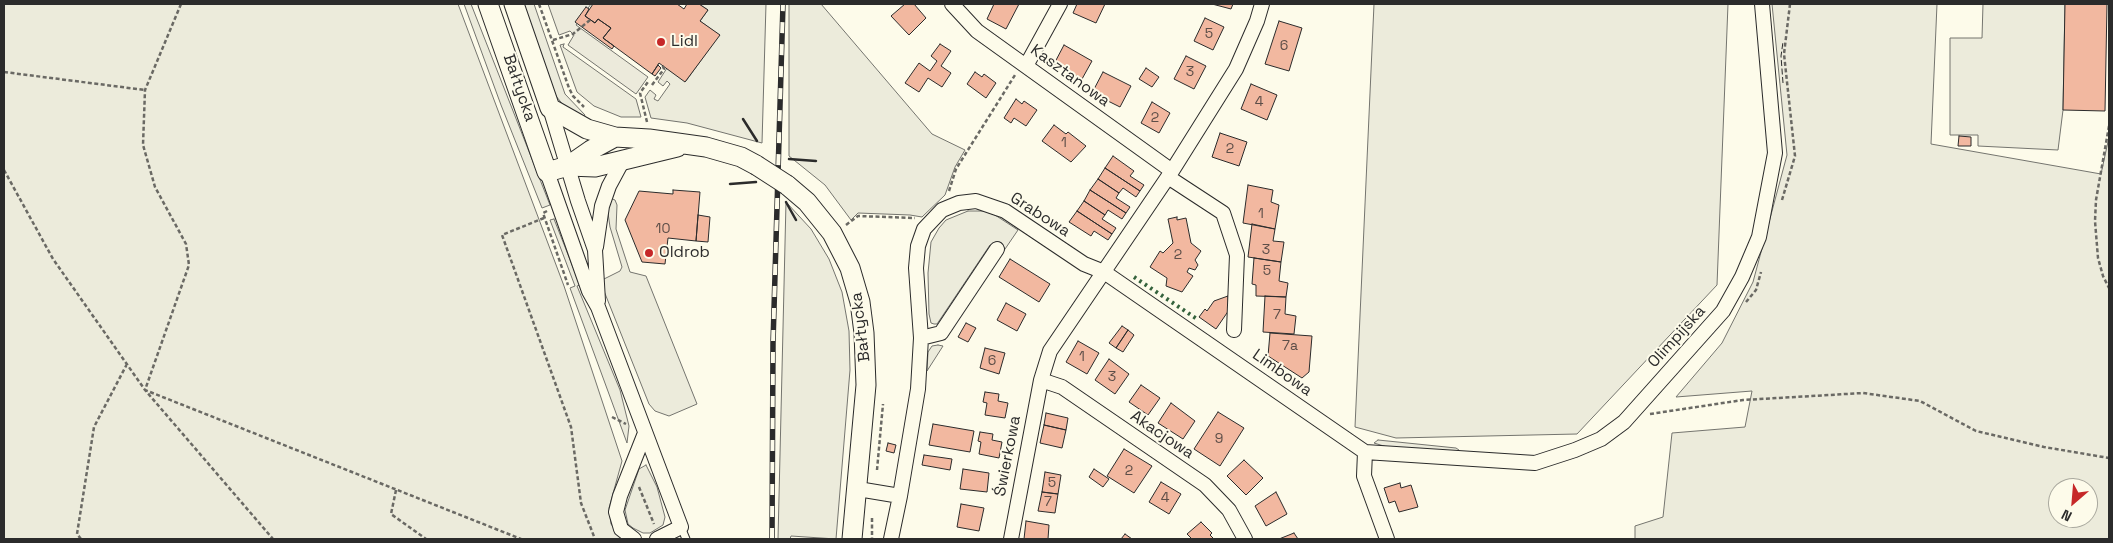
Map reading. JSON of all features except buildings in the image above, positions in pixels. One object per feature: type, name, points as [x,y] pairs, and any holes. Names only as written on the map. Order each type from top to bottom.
[{"type":"main road","name":"Bałtycka","points":[[488,4],[547,172],[568,166],[595,167],[688,145]]},
{"type":"main road","name":"Bałtycka","points":[[514,4],[550,108],[587,129],[615,138],[649,138],[688,145],[724,152],[756,165],[787,185],[807,202],[832,233],[846,259],[859,297],[864,333],[866,384],[852,539]]},
{"type":"main road","points":[[568,166],[591,150],[615,138]]},
{"type":"street","name":"Kasztanowa","points":[[952,4],[977,31],[1025,64],[1223,213],[1237,255],[1234,330]]},
{"type":"street","points":[[1025,64],[1060,4]]},
{"type":"street","points":[[1041,380],[1050,350],[1170,174],[1236,69],[1258,21],[1262,4]]},
{"type":"street","name":"Olimpijska","points":[[1365,452],[1535,463],[1575,450],[1601,439],[1624,422],[1723,312],[1742,277],[1759,237],[1775,153],[1762,4]]},
{"type":"street","name":"Bałtycka","points":[[550,108],[595,250]]},
{"type":"street","name":"Bałtycka","points":[[598,307],[595,250],[604,198],[623,160]]},
{"type":"street","name":"Bałtycka","points":[[547,172],[586,282],[598,307],[683,533],[658,539]]},
{"type":"street","name":"Grabowa","points":[[891,539],[918,389],[921,338],[916,268],[918,246],[924,229],[942,210],[959,203],[976,201],[990,204],[1005,210],[1084,264],[1104,272]]},
{"type":"street","points":[[921,338],[941,333],[997,249]]},
{"type":"street","name":"Limbowa","points":[[1104,272],[1365,452]]},
{"type":"street","name":"Świerkowa","points":[[1011,539],[1041,380]]},
{"type":"street","name":"Akacjowa","points":[[1041,380],[1062,387],[1205,485],[1229,510],[1245,539]]},
{"type":"street","points":[[634,539],[621,529],[616,512],[645,433]]},
{"type":"street","points":[[1365,452],[1364,476],[1387,539]]},
{"type":"street","points":[[858,489],[900,496]]},
{"type":"path","points":[[145,390],[189,265],[186,244],[155,187],[142,146],[145,90],[181,4]]},
{"type":"path","points":[[539,4],[569,88],[577,100],[587,109]]},
{"type":"path","points":[[553,40],[572,34],[590,20]]},
{"type":"path","points":[[652,85],[664,69],[662,64]]},
{"type":"path","points":[[942,210],[956,169],[1025,64]]},
{"type":"path","points":[[4,72],[145,90]]},
{"type":"path","points":[[647,123],[640,93],[648,82]]},
{"type":"path","points":[[2109,126],[2097,192],[2094,221],[2098,258],[2103,276],[2109,288]]},
{"type":"path","points":[[4,170],[53,259],[145,390],[272,539]]},
{"type":"path","points":[[545,212],[543,213],[544,218],[568,284]]},
{"type":"path","points":[[845,226],[858,216],[909,216],[930,222]]},
{"type":"path","points":[[544,218],[502,235],[571,427],[581,503],[595,539]]},
{"type":"path","points":[[81,539],[77,534],[94,427],[127,364]]},
{"type":"path","points":[[145,390],[520,539]]},
{"type":"path","points":[[1650,414],[1743,400],[1863,393],[1920,401],[1976,431],[2044,447],[2109,458]]},
{"type":"path","points":[[630,471],[641,491],[658,539]]},
{"type":"path","points":[[396,490],[391,514],[426,539]]},
{"type":"shaded area","points":[[4,4],[458,4],[564,286],[622,461],[609,508],[611,524],[622,539],[4,539]]},
{"type":"shaded area","points":[[464,4],[471,4],[550,205],[542,208],[501,105]]},
{"type":"shaded area","points":[[521,4],[534,4],[565,94],[585,115],[582,120],[564,106],[556,96]]},
{"type":"shaded area","points":[[548,4],[591,4],[576,25],[648,77],[636,94],[568,45],[574,35],[570,31],[559,35]]},
{"type":"shaded area","points":[[699,4],[766,4],[762,143],[687,123],[651,118],[645,97],[650,90],[656,95],[654,99],[658,101],[670,84],[667,81],[663,86],[658,82],[667,68],[686,81],[719,35],[700,21],[708,10]]},
{"type":"shaded area","points":[[789,4],[821,4],[932,134],[965,150],[955,167],[945,195],[922,217],[858,213],[851,220],[825,185],[789,156]]},
{"type":"shaded area","points":[[1374,4],[1728,4],[1717,285],[1577,434],[1396,438],[1355,427]]},
{"type":"shaded area","points":[[1772,4],[1937,4],[1931,144],[2101,174],[2109,137],[2109,539],[1635,539],[1635,526],[1663,517],[1672,433],[1745,427],[1752,391],[1676,397],[1722,343],[1753,282],[1787,155]]},
{"type":"shaded area","points":[[1983,4],[2065,4],[2063,110],[2058,150],[1978,146],[1978,135],[1950,135],[1950,38],[1982,38]]},
{"type":"shaded area","points":[[564,44],[563,47],[636,99],[641,117],[621,117],[594,106],[577,92],[560,45]]},
{"type":"shaded area","points":[[610,198],[615,200],[617,205],[616,229],[630,272],[646,276],[697,404],[669,416],[655,411],[649,404],[600,281],[620,271],[622,267],[610,227],[608,213]]},
{"type":"shaded area","points":[[786,202],[811,229],[829,259],[842,292],[849,331],[850,370],[836,539],[791,536],[790,539],[778,539]]},
{"type":"shaded area","points":[[968,211],[984,211],[995,215],[1018,230],[1003,252],[990,245],[937,324],[934,324],[931,323],[929,314],[928,273],[931,242],[946,220]]},
{"type":"shaded area","points":[[554,219],[580,285],[577,286],[620,390],[629,426],[627,443],[570,288],[575,286],[550,220]]},
{"type":"shaded area","points":[[932,346],[943,346],[927,371],[928,352]]},
{"type":"shaded area","points":[[1378,440],[1456,448],[1459,450],[1459,453],[1387,447],[1374,443]]},
{"type":"shaded area","points":[[646,465],[657,487],[665,517],[663,525],[650,533],[643,533],[628,524],[625,510],[639,469]]},
{"type":"railway","points":[[772,539],[773,343],[783,4]]},
{"type":"hedge","points":[[1134,277],[1197,319]]},
{"type":"fence","points":[[1783,42],[1781,56],[1783,83]]},
{"type":"wall","points":[[743,119],[757,141]]},
{"type":"wall","points":[[789,159],[816,161]]},
{"type":"wall","points":[[730,184],[756,182]]},
{"type":"wall","points":[[786,202],[796,220]]},
{"type":"place","name":"Lidl","points":[[661,42]]},
{"type":"place","name":"Oldrob","points":[[649,253]]}]
